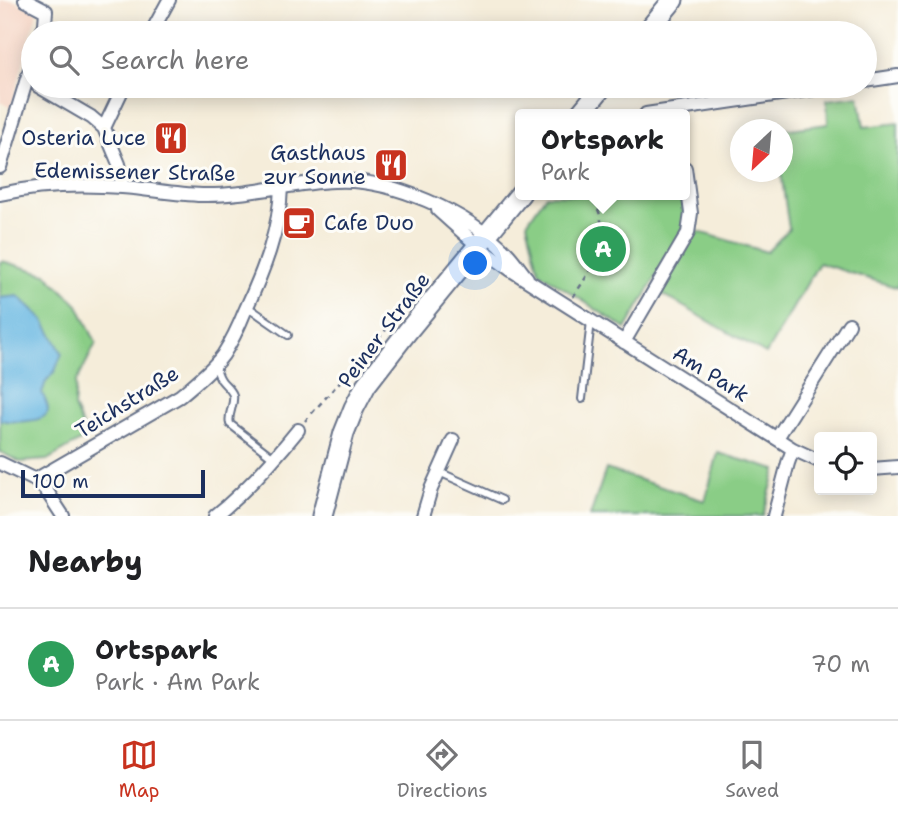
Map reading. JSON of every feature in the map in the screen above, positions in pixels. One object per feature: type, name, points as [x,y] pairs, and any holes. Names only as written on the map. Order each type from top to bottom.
[{"type":"main road","points":[[656,21],[673,0]]},
{"type":"main road","name":"Peiner Straße","points":[[323,516],[341,445],[354,408],[366,385],[515,200]]},
{"type":"street","points":[[25,0],[46,11],[46,21]]},
{"type":"street","points":[[158,21],[169,0]]},
{"type":"street","points":[[877,79],[898,76]]},
{"type":"street","points":[[0,167],[26,98]]},
{"type":"street","points":[[58,98],[91,117],[103,128],[119,164],[121,187]]},
{"type":"street","points":[[103,128],[118,98]]},
{"type":"street","points":[[690,110],[763,98]]},
{"type":"street","name":"Edemissener Straße","points":[[0,192],[29,188],[121,187],[198,195],[228,195],[338,180],[379,185],[408,193],[433,204],[482,241]]},
{"type":"street","name":"Teichstraße","points":[[35,480],[180,396],[215,365],[235,335],[268,256],[280,204],[281,187]]},
{"type":"street","points":[[624,342],[688,233],[691,213],[689,200]]},
{"type":"street","name":"Am Park","points":[[482,241],[511,270],[793,449],[814,459]]},
{"type":"street","points":[[777,439],[849,324]]},
{"type":"street","points":[[215,516],[275,459],[298,430]]},
{"type":"street","points":[[423,516],[431,489],[453,440]]},
{"type":"street","points":[[774,516],[793,449]]},
{"type":"street","points":[[0,463],[35,480],[46,490],[63,516]]},
{"type":"street","points":[[877,469],[898,467]]},
{"type":"lane","points":[[248,307],[288,335]]},
{"type":"lane","points":[[582,399],[591,321]]},
{"type":"lane","points":[[215,365],[220,379],[233,394],[228,420],[230,424],[275,459]]},
{"type":"lane","points":[[439,472],[502,500]]},
{"type":"path","points":[[567,306],[593,266],[601,242],[600,212],[593,200]]},
{"type":"path","points":[[298,430],[406,306],[424,311]]},
{"type":"shaded area","points":[[0,0],[12,0],[37,12],[35,21],[21,21],[21,71],[11,108],[0,101]]},
{"type":"green space","points":[[843,98],[859,98],[864,127],[898,123],[898,288],[819,263],[766,354],[660,293],[696,231],[767,252],[789,229],[782,182],[793,182],[793,129],[828,124],[827,100]]},
{"type":"green space","points":[[543,200],[684,200],[686,225],[626,329],[539,272],[527,223]]},
{"type":"green space","points":[[2,261],[46,274],[78,305],[96,343],[76,383],[74,407],[87,437],[47,460],[20,462],[0,452]]},
{"type":"green space","points":[[718,453],[776,470],[763,516],[590,516],[606,469],[705,501]]},
{"type":"water","points":[[18,296],[43,319],[62,353],[42,393],[48,408],[46,415],[27,421],[0,420],[0,298]]},
{"type":"place","name":"Osteria Luce","points":[[171,138]]},
{"type":"place","name":"Gasthaus zur Sonne","points":[[391,165]]},
{"type":"place","name":"Cafe Duo","points":[[299,223]]},
{"type":"place","name":"Ortspark","points":[[603,249]]}]
